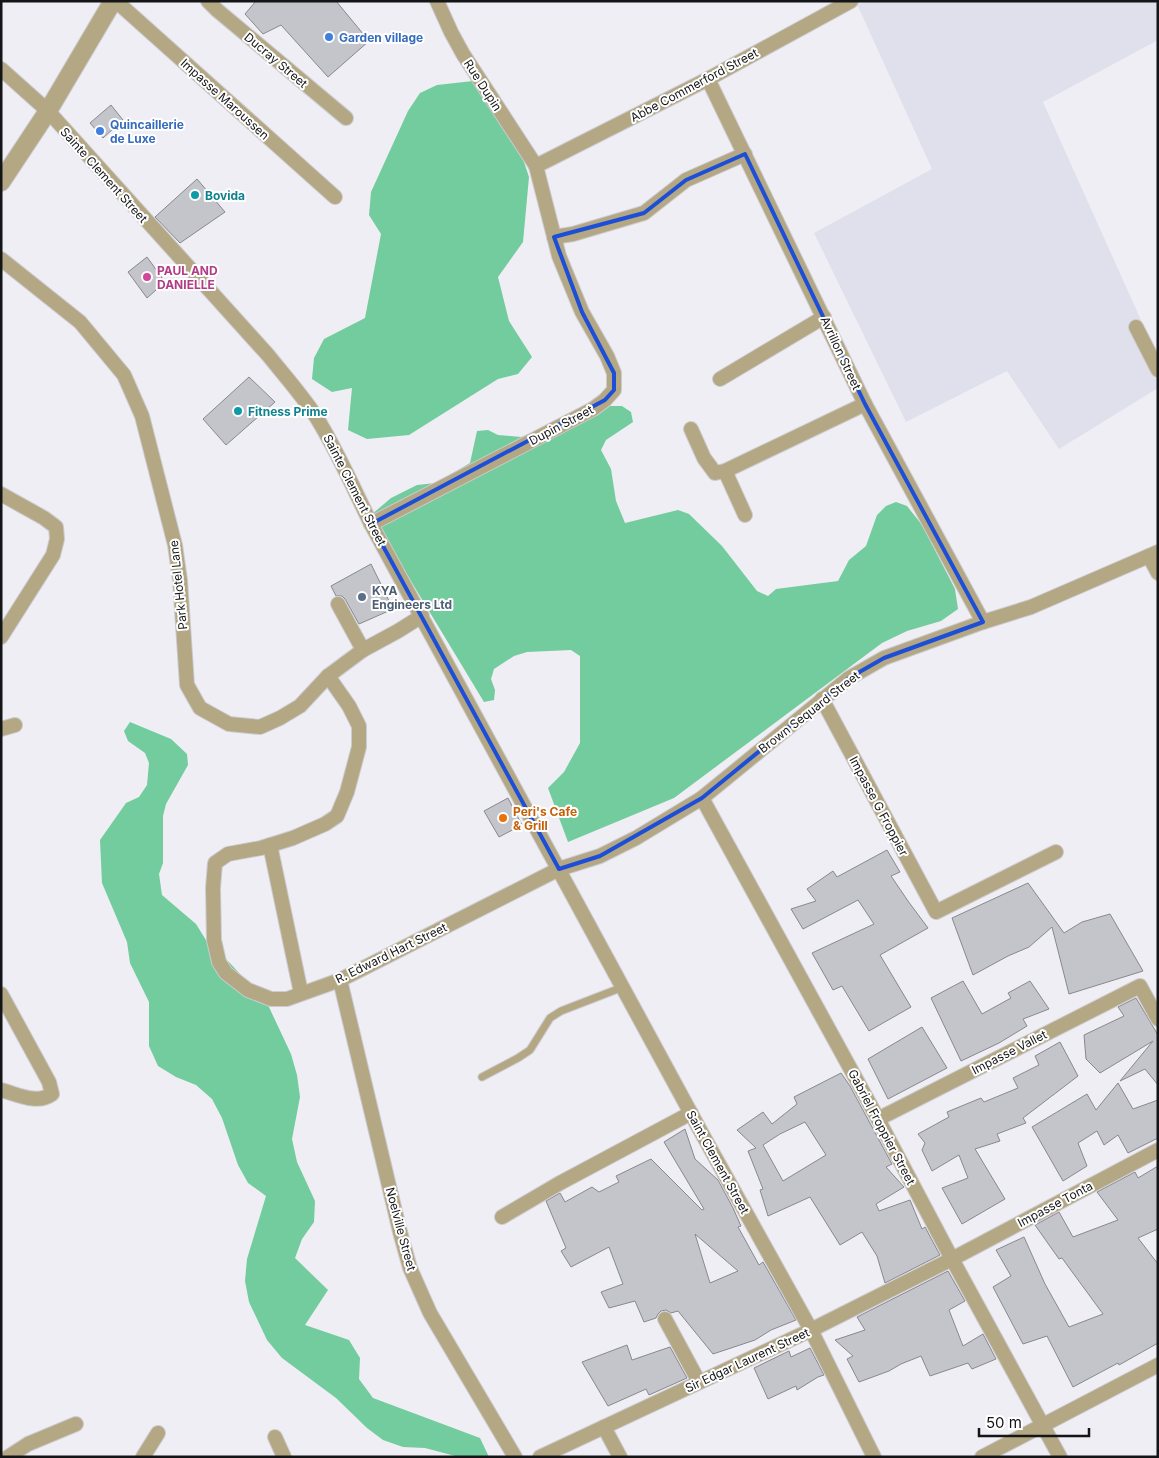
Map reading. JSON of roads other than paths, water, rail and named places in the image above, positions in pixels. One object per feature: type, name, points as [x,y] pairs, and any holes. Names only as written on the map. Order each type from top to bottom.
[{"type":"street","points":[[1,182],[48,111],[114,1]]},
{"type":"street","name":"Impasse Maroussen","points":[[114,1],[335,197]]},
{"type":"street","name":"Ducray Street","points":[[208,1],[346,118]]},
{"type":"street","name":"Rue Dupin","points":[[437,1],[463,54],[536,166]]},
{"type":"street","name":"Abbe Commerford Street","points":[[536,166],[708,79],[851,1]]},
{"type":"street","name":"Sainte Clement Street","points":[[1,69],[48,111],[292,384],[314,414],[559,869]]},
{"type":"street","name":"Avrillon Street","points":[[708,79],[865,404],[983,622]]},
{"type":"street","points":[[554,237],[573,234],[644,213],[686,180],[745,154]]},
{"type":"street","name":"Dupin Street","points":[[372,524],[593,409],[614,390],[614,373],[607,356],[582,312],[558,256],[536,166]]},
{"type":"street","name":"Park Hotel Lane","points":[[1,259],[80,322],[124,376],[142,416],[175,545],[180,580],[187,684],[200,708],[228,724],[260,726],[280,718],[300,706],[328,676],[363,650],[422,616]]},
{"type":"street","points":[[720,379],[824,317]]},
{"type":"street","points":[[1136,327],[1158,370]]},
{"type":"street","points":[[691,429],[704,458],[716,473],[725,471],[865,404]]},
{"type":"street","points":[[725,471],[745,515]]},
{"type":"street","points":[[1,494],[44,518],[56,528],[57,539],[53,555],[1,636]]},
{"type":"street","points":[[1154,554],[1158,573]]},
{"type":"street","name":"Brown Sequard Street","points":[[559,869],[600,856],[636,838],[702,798],[849,678],[884,658],[983,622],[1031,607],[1154,554]]},
{"type":"street","points":[[338,604],[363,650]]},
{"type":"street","name":"R. Edward Hart Street","points":[[328,676],[349,706],[359,726],[359,747],[347,792],[337,816],[325,824],[293,838],[228,854],[216,864],[213,888],[214,940],[219,962],[226,974],[248,990],[271,999],[287,999],[340,980],[559,869]]},
{"type":"street","name":"Impasse G Froppier","points":[[822,699],[936,912],[1056,852]]},
{"type":"street","points":[[1,729],[15,725]]},
{"type":"street","name":"Gabriel Froppier Street","points":[[702,798],[1060,1457]]},
{"type":"street","points":[[270,845],[301,993]]},
{"type":"street","name":"Saint Clement Street","points":[[559,869],[811,1330],[874,1457]]},
{"type":"street","name":"Noelville Street","points":[[340,980],[410,1268],[430,1313],[515,1457]]},
{"type":"street","name":"Impasse Vallet","points":[[878,1119],[1140,986],[1158,1019]]},
{"type":"street","points":[[1,994],[49,1082],[52,1094],[37,1100],[1,1090]]},
{"type":"street","points":[[502,1218],[560,1184],[691,1113]]},
{"type":"street","name":"Impasse Tonta","points":[[952,1258],[1158,1150]]},
{"type":"street","name":"Sir Edgar Laurent Street","points":[[540,1457],[811,1330],[952,1258]]},
{"type":"street","points":[[665,1320],[699,1382]]},
{"type":"street","points":[[982,1457],[1158,1365]]},
{"type":"street","points":[[8,1457],[28,1444],[76,1424]]},
{"type":"street","points":[[604,1427],[620,1457]]},
{"type":"street","points":[[143,1457],[158,1433]]},
{"type":"street","points":[[274,1438],[284,1457]]},
{"type":"lane","points":[[482,1077],[530,1050],[550,1018],[561,1011],[623,987]]},
{"type":"place","name":"Garden village","points":[[329,37]]},
{"type":"place","name":"Quincaillerie de Luxe","points":[[100,131]]},
{"type":"place","name":"Bovida","points":[[195,195]]},
{"type":"place","name":"PAUL AND DANIELLE","points":[[147,277]]},
{"type":"place","name":"Fitness Prime","points":[[238,411]]},
{"type":"place","name":"KYA Engineers Ltd","points":[[362,597]]},
{"type":"place","name":"Peri's Cafe & Grill","points":[[503,818]]}]
